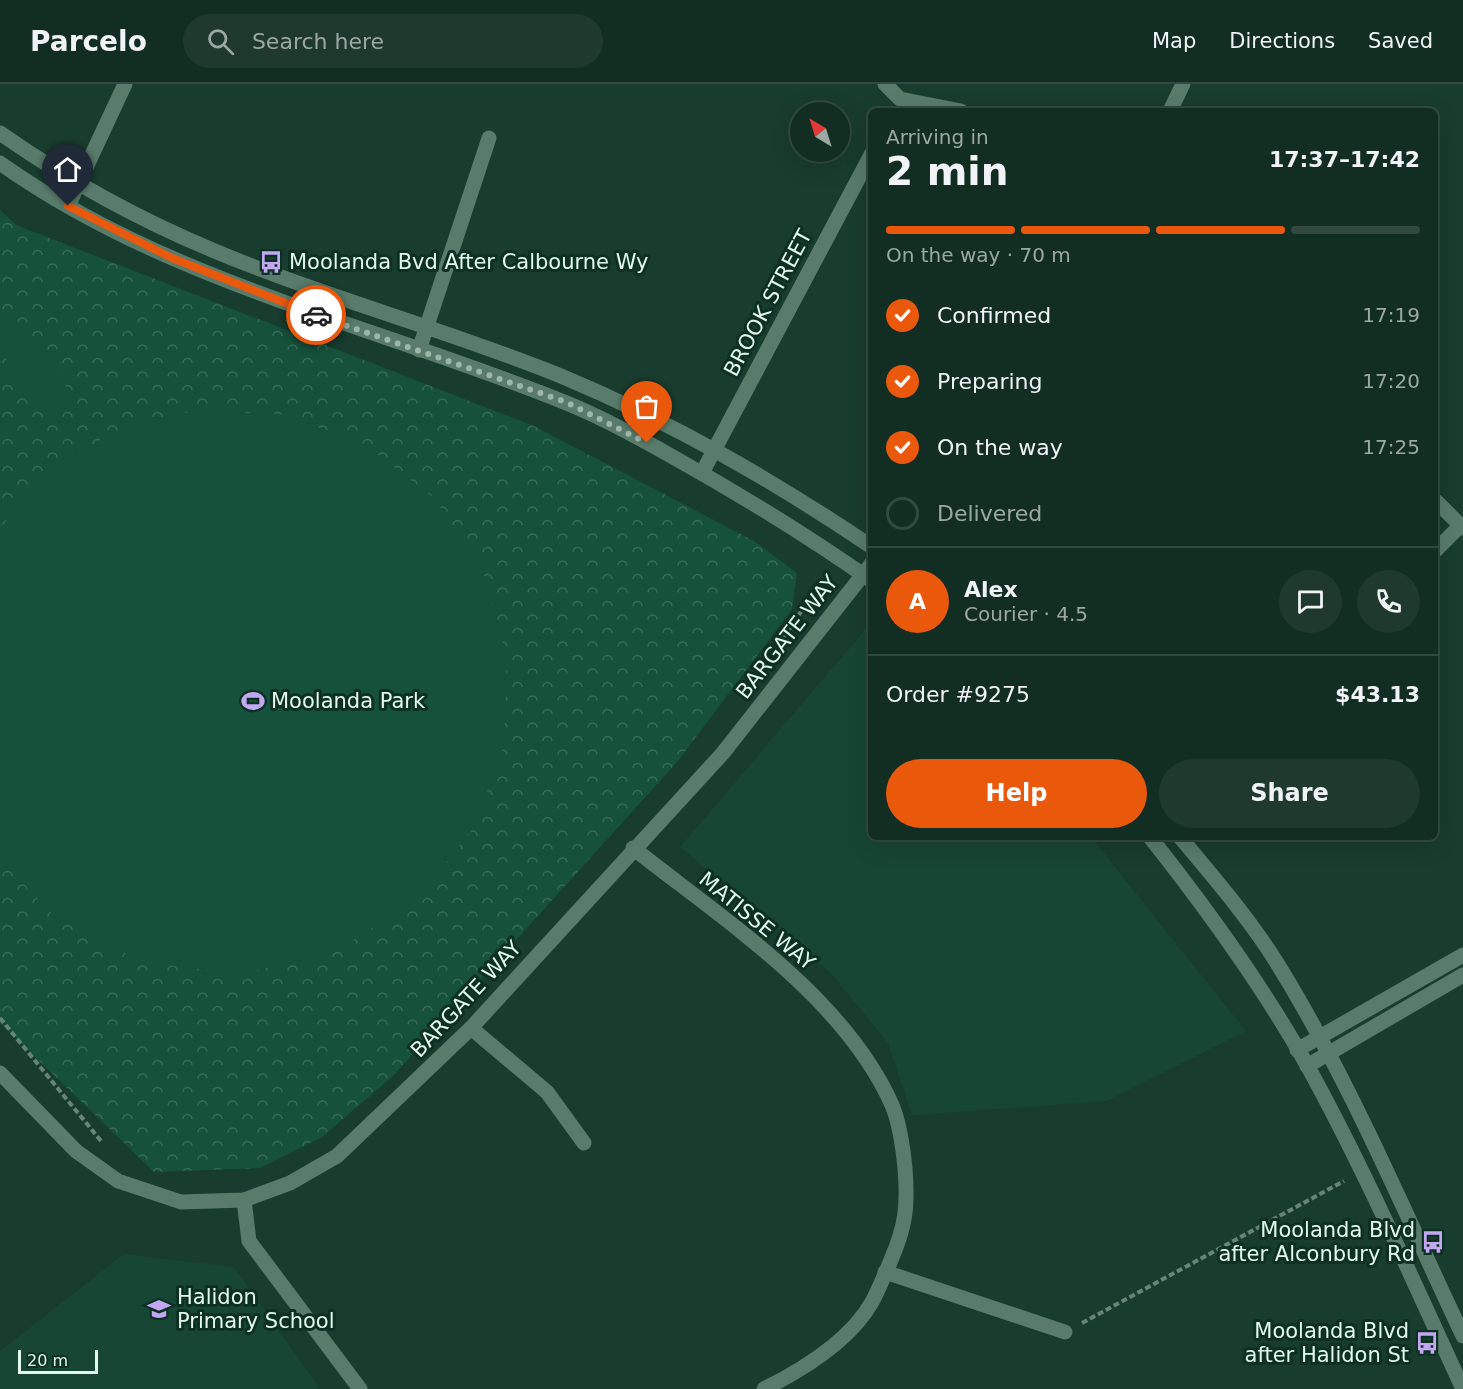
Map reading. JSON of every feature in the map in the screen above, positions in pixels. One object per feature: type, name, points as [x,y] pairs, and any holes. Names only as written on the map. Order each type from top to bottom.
[{"type":"street","points":[[68,206],[124,84]]},
{"type":"street","points":[[885,84],[897,105],[929,108]]},
{"type":"street","points":[[1171,108],[1183,84]]},
{"type":"street","points":[[0,133],[79,184],[216,252],[560,376],[714,448],[797,496],[868,544]]},
{"type":"street","points":[[419,350],[489,138]]},
{"type":"street","name":"BROOK STREET","points":[[702,473],[868,160]]},
{"type":"street","points":[[0,163],[68,206],[172,258],[237,285],[566,402],[702,473],[868,572]]},
{"type":"street","points":[[1438,503],[1462,527],[1438,548]]},
{"type":"street","name":"BARGATE WAY","points":[[0,1073],[76,1151],[118,1181],[182,1202],[244,1200],[290,1183],[337,1156],[471,1028],[633,848],[723,753],[868,574]]},
{"type":"street","points":[[1152,840],[1240,960],[1307,1066],[1362,1172],[1463,1389]]},
{"type":"street","points":[[1182,840],[1225,891],[1276,962],[1319,1036],[1382,1162],[1463,1336]]},
{"type":"street","name":"MATISSE WAY","points":[[633,848],[795,976],[868,1059],[893,1107],[903,1148],[907,1192],[904,1230],[872,1303],[843,1337],[806,1368],[764,1389]]},
{"type":"street","points":[[1297,1050],[1463,955]]},
{"type":"street","points":[[1307,1066],[1463,975]]},
{"type":"street","points":[[471,1028],[547,1092],[584,1143]]},
{"type":"street","points":[[244,1200],[249,1241],[360,1389]]},
{"type":"street","points":[[885,1272],[1065,1332]]},
{"type":"path","points":[[776,649],[820,583]]},
{"type":"path","points":[[0,1018],[102,1142]]},
{"type":"path","points":[[1065,1332],[1362,1172]]},
{"type":"shaded area","points":[[868,627],[868,840],[1093,840],[1246,1031],[1107,1101],[912,1115],[888,1043],[831,973],[680,847]]},
{"type":"shaded area","name":"Halidon Primary School","points":[[124,1254],[234,1267],[320,1389],[0,1389],[0,1351]]},
{"type":"green space","name":"Moolanda Park","points":[[0,210],[16,225],[534,426],[754,541],[797,573],[792,609],[678,761],[393,1076],[322,1137],[260,1168],[154,1172],[0,1023]]},
{"type":"green space","points":[[14,317],[78,402],[50,423],[0,350],[0,327]]},
{"type":"green space","name":"Moolanda Park","points":[[192,411],[281,414],[364,444],[434,498],[483,572],[507,657],[504,745],[473,829],[418,898],[335,952],[240,974],[142,962],[55,917],[0,859],[0,529],[33,485],[107,435]]},
{"type":"way so far","points":[[316,315],[566,402],[647,443]]},
{"type":"place","name":"Moolanda Bvd After Calbourne Wy","points":[[271,262]]},
{"type":"place","name":"Moolanda Park","points":[[253,701]]},
{"type":"place","name":"Moolanda Blvd after Alconbury Rd","points":[[1433,1242]]},
{"type":"place","name":"Halidon Primary School","points":[[159,1309]]},
{"type":"place","name":"Moolanda Blvd after Halidon St","points":[[1427,1343]]},
{"type":"route","points":[[68,206],[172,258],[316,315]]}]
